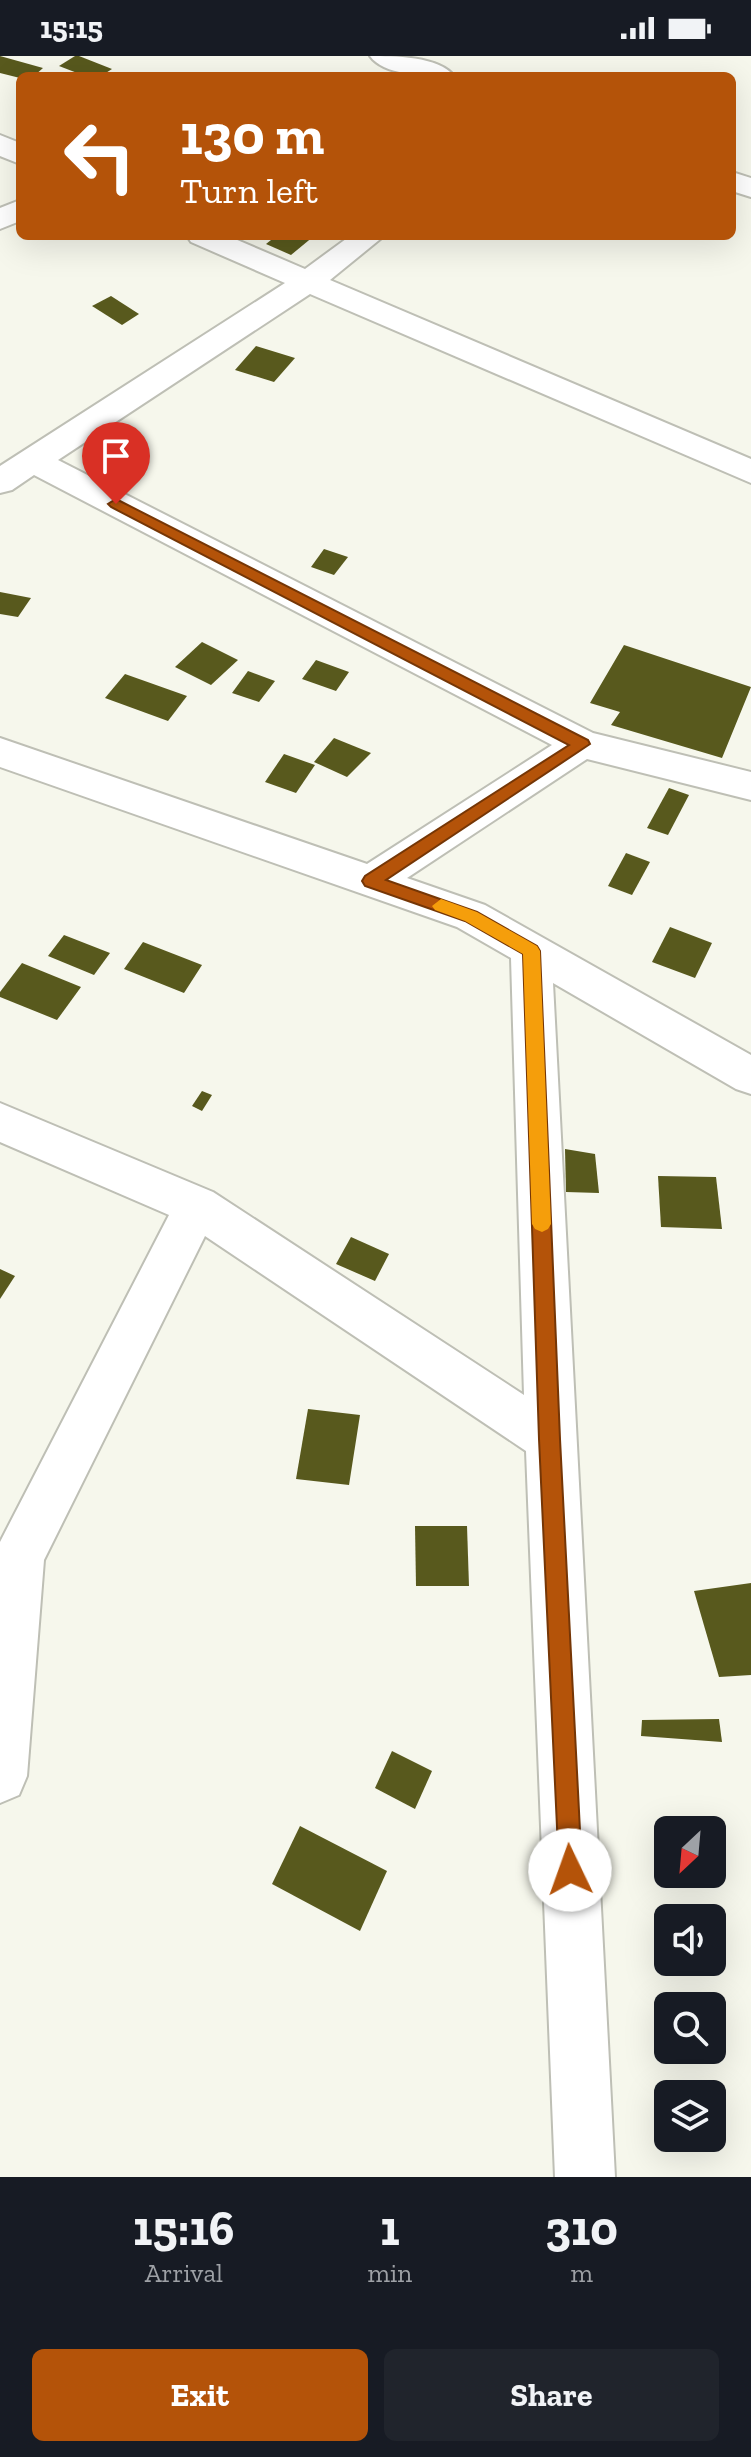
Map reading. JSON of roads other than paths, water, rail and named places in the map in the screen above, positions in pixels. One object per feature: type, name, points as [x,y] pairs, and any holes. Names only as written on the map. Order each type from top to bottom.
[{"type":"street","points":[[384,56],[429,72]]},
{"type":"street","points":[[212,240],[751,472]]},
{"type":"street","points":[[0,482],[309,281],[364,240]]},
{"type":"street","points":[[33,461],[582,744],[751,786]]},
{"type":"street","points":[[371,881],[582,744]]},
{"type":"street","points":[[0,752],[471,916],[751,1076]]},
{"type":"street","points":[[531,951],[550,1439],[585,2177]]},
{"type":"street","points":[[0,1122],[197,1206],[550,1439]]},
{"type":"street","points":[[0,1776],[19,1557],[197,1206]]}]
